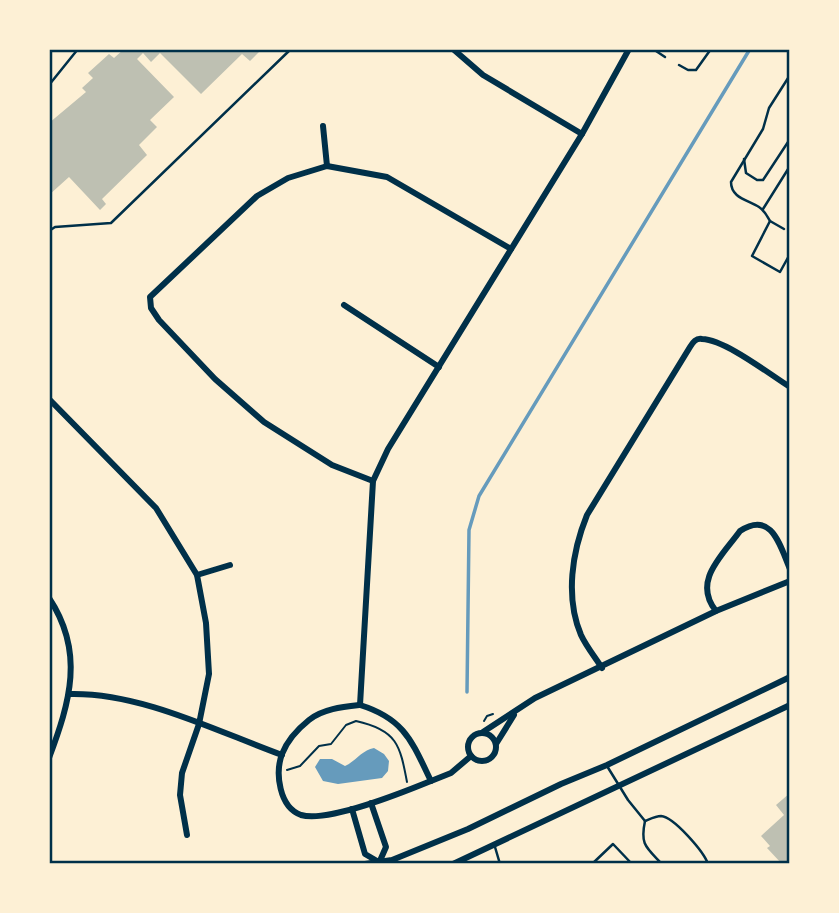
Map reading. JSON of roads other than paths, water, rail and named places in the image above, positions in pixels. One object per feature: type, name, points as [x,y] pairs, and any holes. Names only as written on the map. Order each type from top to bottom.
[{"type":"street","points":[[453,49],[483,75],[582,134]]},
{"type":"street","points":[[360,705],[373,481],[388,449],[582,134],[629,49]]},
{"type":"street","points":[[323,126],[327,166]]},
{"type":"street","points":[[373,481],[331,465],[264,422],[215,379],[159,320],[151,308],[150,297],[257,196],[288,178],[327,166],[387,177],[511,249]]},
{"type":"street","points":[[344,305],[439,367]]},
{"type":"street","points":[[602,668],[581,635],[574,604],[573,570],[576,543],[587,515],[690,347],[695,340],[701,338],[722,344],[790,387]]},
{"type":"street","points":[[49,399],[156,508],[197,575],[206,623],[209,674],[199,724],[182,773],[180,795],[187,835]]},
{"type":"street","points":[[716,611],[707,597],[707,581],[740,531],[747,527],[762,526],[774,533],[790,569]]},
{"type":"street","points":[[197,575],[230,565]]},
{"type":"street","points":[[514,713],[496,744],[495,754],[489,760],[479,761],[471,756],[468,749],[470,739],[535,698],[716,611],[790,581]]},
{"type":"street","points":[[49,598],[66,633],[72,667],[69,694],[49,758]]},
{"type":"street","points":[[365,864],[392,860],[468,828],[790,677]]},
{"type":"street","points":[[69,694],[86,694],[159,709],[282,755]]},
{"type":"street","points":[[431,781],[400,727],[386,715],[360,705],[324,711],[311,719],[293,737],[282,755],[280,772],[281,793],[294,811],[303,816],[313,816],[352,809],[409,790],[452,773],[471,756]]},
{"type":"street","points":[[453,864],[790,705]]},
{"type":"street","points":[[483,732],[492,737],[496,744]]},
{"type":"street","points":[[371,803],[386,847],[379,863]]},
{"type":"street","points":[[352,809],[365,854],[379,863]]},
{"type":"lane","points":[[49,85],[78,49]]},
{"type":"lane","points":[[49,231],[55,227],[111,223],[291,49]]},
{"type":"lane","points":[[653,49],[666,57]]},
{"type":"lane","points":[[678,65],[688,70],[696,70],[711,49]]},
{"type":"lane","points":[[784,229],[770,221],[763,209],[735,195],[731,189],[735,173],[764,129],[769,108],[790,75]]},
{"type":"lane","points":[[744,159],[746,173],[757,180],[763,180],[790,139]]},
{"type":"lane","points":[[763,209],[790,166]]},
{"type":"lane","points":[[770,221],[752,256],[780,272],[790,254]]},
{"type":"lane","points":[[607,765],[618,785],[645,821],[642,836],[644,845],[662,864]]},
{"type":"lane","points":[[645,821],[663,816],[672,820],[701,850],[708,864]]},
{"type":"lane","points":[[494,844],[500,864]]},
{"type":"lane","points":[[592,864],[613,844],[632,864]]},
{"type":"water","points":[[374,748],[389,761],[388,771],[382,778],[338,784],[323,781],[315,767],[320,759],[332,759],[345,766]]},
{"type":"waterway","points":[[467,692],[469,530],[479,496],[750,49]]}]
